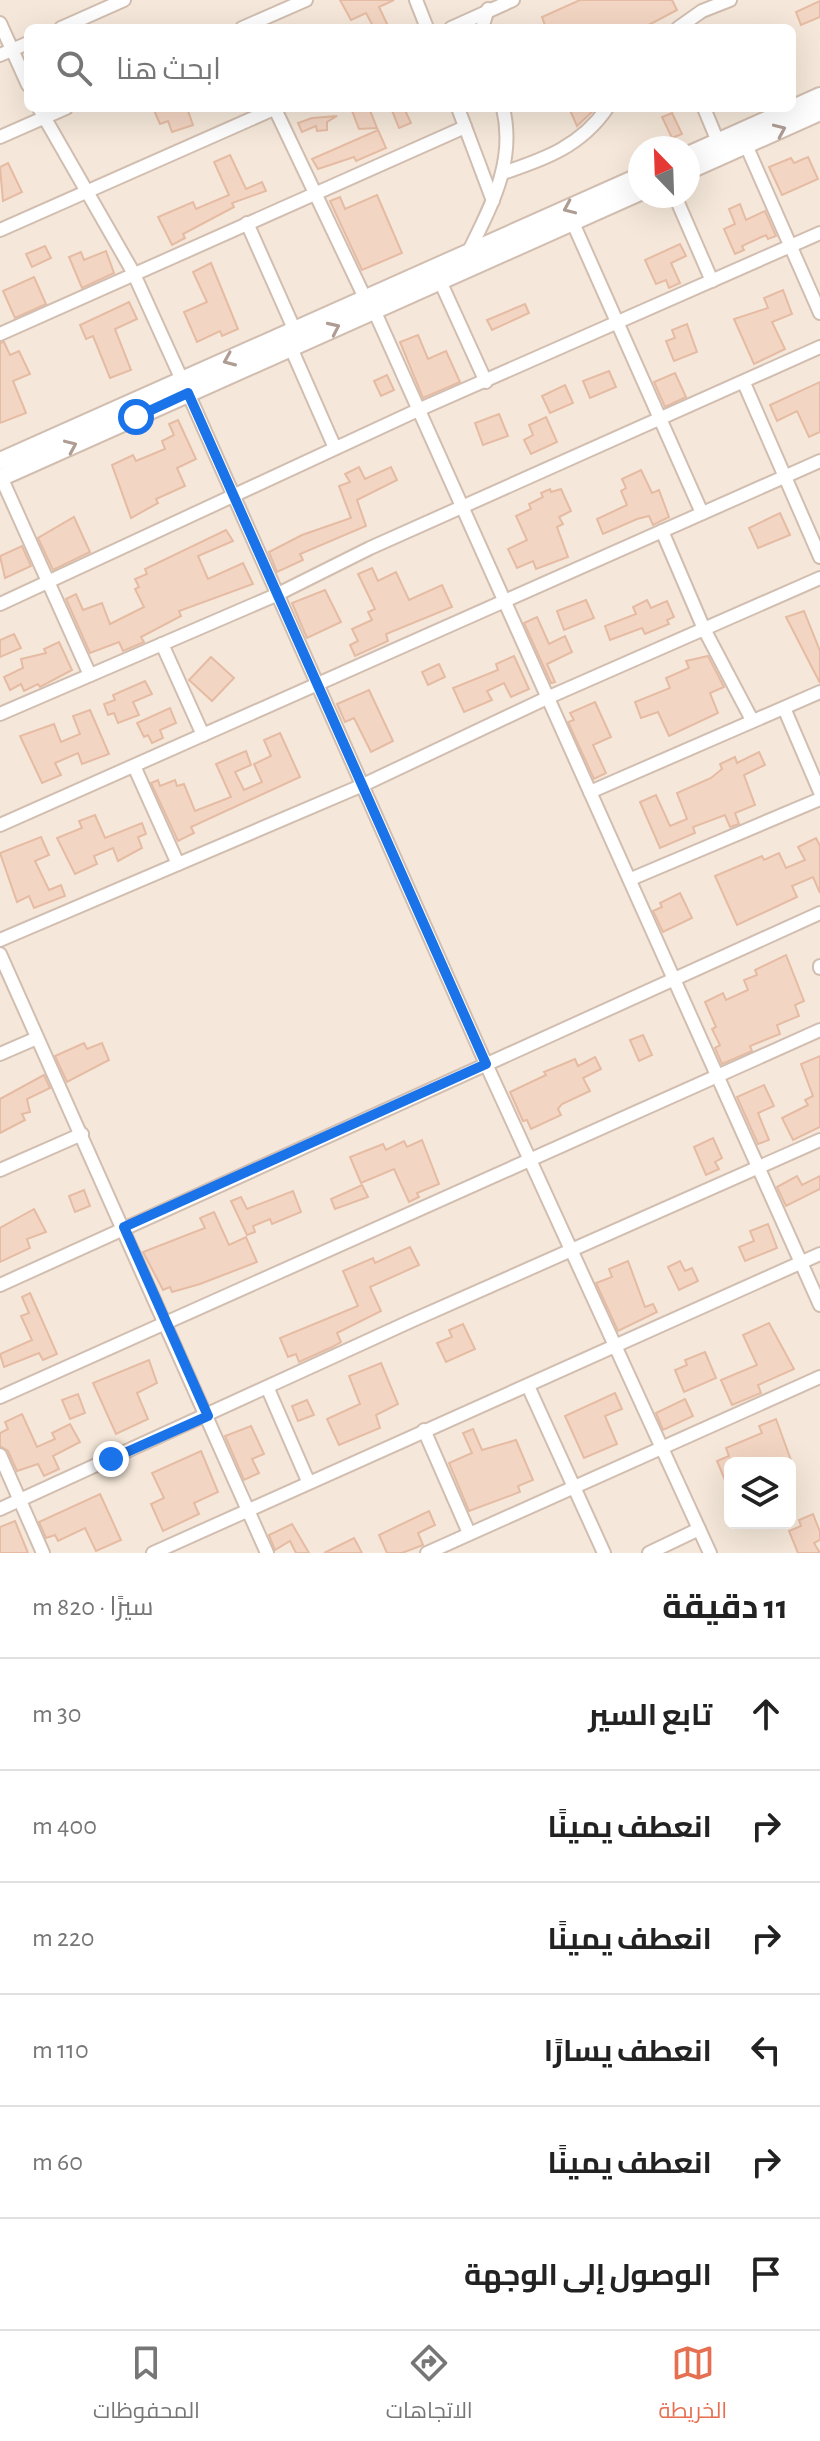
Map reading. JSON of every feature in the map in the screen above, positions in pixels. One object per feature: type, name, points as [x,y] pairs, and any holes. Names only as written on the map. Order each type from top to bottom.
[{"type":"street","points":[[70,24],[124,0]]},
{"type":"street","points":[[251,24],[306,0]]},
{"type":"street","points":[[416,0],[425,24]]},
{"type":"street","points":[[483,24],[484,14],[495,0]]},
{"type":"street","points":[[460,24],[513,0]]},
{"type":"street","points":[[683,24],[708,4],[730,0]]},
{"type":"street","points":[[0,23],[6,53],[24,79]]},
{"type":"street","points":[[796,107],[820,96]]},
{"type":"street","points":[[277,112],[463,506],[820,1305]]},
{"type":"street","points":[[459,112],[493,201]]},
{"type":"street","points":[[468,253],[503,173],[508,130],[504,112]]},
{"type":"street","points":[[503,173],[567,148],[594,127],[604,112]]},
{"type":"street","points":[[706,112],[718,142]]},
{"type":"street","points":[[700,150],[785,112]]},
{"type":"street","points":[[700,166],[820,112]]},
{"type":"street","points":[[0,137],[41,113],[89,191],[133,272],[486,1064],[710,1553]]},
{"type":"street","points":[[0,230],[252,113]]},
{"type":"street","points":[[0,334],[133,272],[465,127]]},
{"type":"street","points":[[746,145],[820,313]]},
{"type":"street","points":[[185,387],[291,348],[468,253],[628,181]]},
{"type":"street","points":[[90,675],[0,472],[185,387],[295,331],[440,281],[628,198]]},
{"type":"street","points":[[680,208],[712,281]]},
{"type":"street","points":[[247,223],[295,331]]},
{"type":"street","points":[[573,223],[702,513]]},
{"type":"street","points":[[0,604],[232,494],[820,233]]},
{"type":"street","points":[[440,281],[486,382]]},
{"type":"street","points":[[291,348],[335,448]]},
{"type":"street","points":[[0,714],[276,595],[463,506],[820,348]]},
{"type":"street","points":[[744,383],[820,557]]},
{"type":"street","points":[[0,825],[820,461]]},
{"type":"street","points":[[662,531],[704,629],[752,720]]},
{"type":"street","points":[[0,940],[363,785],[549,697],[820,578]]},
{"type":"street","points":[[162,644],[203,735]]},
{"type":"street","points":[[590,792],[820,692]]},
{"type":"street","points":[[784,708],[820,792]]},
{"type":"street","points":[[134,766],[178,864]]},
{"type":"street","points":[[631,879],[820,799]]},
{"type":"street","points":[[0,1285],[820,913]]},
{"type":"street","points":[[0,954],[267,1553]]},
{"type":"street","points":[[0,1397],[820,1030]]},
{"type":"street","points":[[0,1054],[37,1038]]},
{"type":"street","points":[[0,1170],[82,1134]]},
{"type":"street","points":[[0,1509],[820,1140]]},
{"type":"street","points":[[153,1553],[820,1254]]},
{"type":"street","points":[[427,1553],[820,1377]]},
{"type":"street","points":[[528,1386],[604,1553]]},
{"type":"street","points":[[268,1389],[308,1481]]},
{"type":"street","points":[[424,1430],[469,1533]]},
{"type":"street","points":[[0,1455],[43,1553]]},
{"type":"street","points":[[649,1553],[699,1529]]},
{"type":"shaded area","points":[[0,0],[820,0],[820,1553],[0,1553]]},
{"type":"building","points":[[340,0],[394,0],[379,7],[387,24],[372,24],[366,13],[351,20]]},
{"type":"building","points":[[580,0],[672,0],[677,10],[651,24],[545,24],[542,17]]},
{"type":"building","points":[[820,1],[820,17],[801,25],[796,12]]},
{"type":"building","points":[[155,112],[188,112],[193,125],[172,132],[168,121],[160,124]]},
{"type":"building","points":[[353,112],[371,112],[377,128],[359,129]]},
{"type":"building","points":[[393,112],[406,112],[411,123],[399,128]]},
{"type":"building","points":[[571,112],[592,112],[577,126]]},
{"type":"building","points":[[672,113],[682,134],[671,136],[662,117]]},
{"type":"building","points":[[337,116],[327,122],[327,130],[317,131],[316,126],[302,132],[298,123],[312,118]]},
{"type":"building","points":[[378,130],[386,148],[356,161],[354,157],[318,169],[312,159]]},
{"type":"building","points":[[230,155],[246,189],[262,182],[266,191],[232,203],[234,207],[183,234],[185,238],[172,245],[158,217],[193,202],[196,209],[229,195],[214,162]]},
{"type":"building","points":[[808,157],[818,179],[782,195],[769,167],[791,158],[794,163]]},
{"type":"building","points":[[8,163],[22,192],[3,201],[0,167]]},
{"type":"building","points":[[377,195],[402,253],[362,270],[330,201],[340,197],[345,209]]},
{"type":"building","points":[[740,204],[746,220],[765,211],[776,236],[768,239],[766,235],[742,246],[744,250],[735,254],[724,229],[735,224],[729,209]]},
{"type":"building","points":[[680,244],[686,256],[671,263],[680,283],[669,288],[666,280],[656,284],[645,260]]},
{"type":"building","points":[[45,246],[51,258],[32,267],[26,254]]},
{"type":"building","points":[[106,251],[114,273],[82,288],[69,257],[81,252],[84,260]]},
{"type":"building","points":[[211,263],[238,329],[222,336],[220,331],[197,342],[184,312],[207,302],[193,272]]},
{"type":"building","points":[[34,277],[46,304],[15,318],[3,291]]},
{"type":"building","points":[[783,290],[792,314],[772,322],[785,349],[754,364],[734,319],[768,308],[764,298]]},
{"type":"building","points":[[129,302],[137,319],[115,329],[131,370],[110,378],[93,336],[86,339],[80,325]]},
{"type":"building","points":[[525,304],[529,313],[492,330],[487,320]]},
{"type":"building","points":[[687,324],[697,352],[674,361],[666,341],[675,338],[672,330]]},
{"type":"building","points":[[418,335],[428,359],[446,351],[460,382],[423,398],[400,342]]},
{"type":"building","points":[[4,342],[10,355],[19,351],[30,374],[13,381],[26,413],[0,423],[0,343]]},
{"type":"building","points":[[609,371],[616,387],[590,398],[583,381]]},
{"type":"building","points":[[675,373],[686,397],[665,407],[654,382]]},
{"type":"building","points":[[387,375],[394,390],[381,396],[374,381]]},
{"type":"building","points":[[820,382],[820,432],[809,437],[797,411],[777,421],[770,405]]},
{"type":"building","points":[[565,385],[573,403],[550,413],[542,396]]},
{"type":"building","points":[[499,414],[508,436],[483,445],[475,423]]},
{"type":"building","points":[[546,417],[557,442],[531,454],[524,440],[533,435],[529,425]]},
{"type":"building","points":[[178,420],[196,459],[177,468],[185,486],[156,499],[158,503],[131,518],[112,465],[133,455],[136,461],[165,449],[162,441],[174,435],[169,424]]},
{"type":"building","points":[[359,467],[365,479],[391,467],[397,480],[357,500],[366,526],[300,554],[303,560],[277,572],[269,552],[302,535],[351,518],[339,486],[350,482],[345,474]]},
{"type":"building","points":[[641,470],[652,493],[659,490],[669,517],[653,525],[649,516],[637,519],[603,534],[597,519],[627,505],[621,491],[626,488],[622,479]]},
{"type":"building","points":[[550,489],[551,492],[561,489],[571,511],[559,517],[563,524],[557,527],[568,557],[536,569],[533,561],[517,568],[508,549],[527,540],[516,516],[531,509],[529,504],[543,497],[541,493]]},
{"type":"building","points":[[780,513],[790,535],[758,548],[749,528]]},
{"type":"building","points":[[74,517],[90,552],[53,570],[38,538]]},
{"type":"building","points":[[226,530],[233,541],[198,556],[208,579],[243,563],[253,584],[179,611],[181,616],[141,637],[144,642],[123,651],[119,642],[90,653],[66,599],[76,594],[83,610],[102,603],[110,624],[144,607],[135,589],[139,587],[135,579],[147,574],[145,569]]},
{"type":"building","points":[[22,546],[31,566],[5,578],[0,556]]},
{"type":"building","points":[[372,568],[378,581],[396,572],[409,600],[442,585],[452,607],[386,634],[388,641],[355,656],[350,645],[358,641],[352,629],[372,620],[368,612],[375,609],[358,574]]},
{"type":"building","points":[[325,590],[341,622],[307,638],[292,603]]},
{"type":"building","points":[[586,600],[594,618],[564,630],[557,611]]},
{"type":"building","points":[[647,600],[651,608],[667,601],[674,617],[667,620],[669,624],[645,634],[642,628],[610,640],[605,626],[636,614],[633,607]]},
{"type":"building","points":[[804,611],[820,651],[820,683],[786,617]]},
{"type":"building","points":[[537,617],[549,644],[565,636],[572,652],[547,664],[555,682],[551,683],[524,623]]},
{"type":"building","points":[[14,634],[21,648],[0,657],[0,640]]},
{"type":"building","points":[[59,642],[72,670],[40,687],[38,684],[24,691],[21,684],[10,690],[4,677],[23,668],[21,659],[46,653],[44,649]]},
{"type":"building","points":[[514,656],[529,689],[511,697],[504,683],[487,691],[492,700],[464,712],[453,688],[498,670],[496,664]]},
{"type":"building","points":[[708,656],[724,687],[710,693],[718,713],[669,736],[658,712],[641,718],[635,702],[670,688],[666,678],[689,668],[686,661]]},
{"type":"building","points":[[211,657],[234,678],[212,701],[189,680]]},
{"type":"building","points":[[439,664],[445,677],[428,685],[422,672]]},
{"type":"building","points":[[145,681],[152,694],[133,702],[139,715],[118,723],[114,713],[108,715],[104,704],[115,700],[113,695]]},
{"type":"building","points":[[369,690],[393,741],[371,752],[354,718],[345,722],[337,704]]},
{"type":"building","points":[[595,702],[611,737],[593,745],[606,773],[594,779],[568,722],[574,720],[570,713]]},
{"type":"building","points":[[170,708],[176,723],[160,730],[163,738],[152,743],[148,735],[144,737],[137,723]]},
{"type":"building","points":[[90,710],[109,754],[82,764],[78,753],[55,763],[61,775],[42,783],[20,736],[54,724],[61,742],[80,734],[73,716]]},
{"type":"building","points":[[280,733],[300,777],[191,827],[194,833],[178,841],[151,783],[158,780],[160,786],[175,780],[177,786],[184,784],[195,811],[231,797],[216,764],[232,757],[246,751],[251,765],[235,772],[244,790],[262,782],[254,764],[271,756],[264,740]]},
{"type":"building","points":[[759,752],[765,765],[744,775],[755,805],[735,813],[739,824],[730,827],[725,815],[693,827],[695,833],[660,848],[640,802],[656,795],[670,826],[687,819],[677,793],[711,778],[722,769],[720,764],[735,757],[737,763]]},
{"type":"building","points":[[95,815],[105,838],[142,823],[146,834],[138,837],[142,848],[118,861],[113,848],[94,856],[97,864],[75,874],[57,838],[82,828],[79,821]]},
{"type":"building","points":[[41,837],[49,855],[35,861],[49,890],[61,885],[65,896],[34,908],[29,896],[17,902],[0,853]]},
{"type":"building","points":[[816,838],[820,846],[820,893],[813,877],[792,886],[797,897],[737,925],[715,876],[762,856],[764,860],[779,853],[786,868],[805,860],[798,847]]},
{"type":"building","points":[[680,893],[692,918],[663,932],[653,911],[662,907],[660,903]]},
{"type":"building","points":[[786,955],[804,1001],[795,1005],[799,1016],[777,1025],[780,1034],[750,1046],[752,1051],[722,1064],[715,1048],[720,1045],[712,1029],[716,1027],[705,1002],[723,993],[726,1000],[748,990],[744,980],[757,975],[755,970]]},
{"type":"building","points":[[643,1035],[652,1055],[639,1061],[630,1040]]},
{"type":"building","points":[[84,1043],[87,1049],[102,1043],[109,1060],[67,1082],[55,1056]]},
{"type":"building","points":[[820,1056],[820,1127],[793,1140],[782,1118],[808,1105],[805,1100],[813,1096],[801,1064]]},
{"type":"building","points":[[595,1057],[601,1069],[583,1078],[590,1091],[562,1104],[558,1109],[561,1115],[531,1129],[527,1120],[523,1121],[510,1092],[546,1075],[544,1072],[575,1059],[578,1066]]},
{"type":"building","points":[[44,1075],[50,1088],[27,1099],[30,1112],[22,1114],[25,1120],[0,1133],[0,1099]]},
{"type":"building","points":[[764,1085],[774,1106],[758,1113],[769,1140],[758,1144],[737,1097]]},
{"type":"building","points":[[713,1138],[722,1158],[715,1162],[719,1169],[706,1175],[694,1147]]},
{"type":"building","points":[[422,1140],[439,1184],[417,1193],[419,1197],[409,1202],[394,1169],[361,1183],[350,1157],[383,1144],[386,1150],[404,1141],[407,1147]]},
{"type":"building","points":[[797,1176],[802,1185],[820,1176],[820,1189],[786,1206],[777,1187]]},
{"type":"building","points":[[362,1185],[368,1197],[335,1209],[331,1199]]},
{"type":"building","points":[[84,1190],[90,1206],[75,1212],[69,1196]]},
{"type":"building","points":[[293,1191],[301,1212],[272,1224],[270,1219],[253,1226],[255,1232],[247,1235],[231,1201],[241,1197],[247,1209]]},
{"type":"building","points":[[34,1209],[46,1232],[27,1239],[30,1248],[0,1262],[0,1228]]},
{"type":"building","points":[[214,1212],[229,1245],[246,1237],[257,1262],[200,1284],[172,1292],[170,1287],[163,1290],[143,1252],[205,1228],[200,1218]]},
{"type":"building","points":[[768,1224],[777,1248],[745,1261],[739,1247],[754,1241],[750,1231]]},
{"type":"building","points":[[410,1247],[419,1265],[370,1287],[381,1311],[337,1333],[341,1342],[332,1347],[299,1362],[296,1354],[288,1357],[280,1338],[358,1306],[343,1271],[373,1258],[375,1263]]},
{"type":"building","points":[[628,1261],[645,1307],[653,1304],[657,1312],[618,1331],[596,1283],[612,1277],[609,1269]]},
{"type":"building","points":[[680,1261],[685,1271],[692,1268],[698,1281],[679,1290],[668,1267]]},
{"type":"building","points":[[30,1293],[57,1354],[43,1360],[39,1353],[4,1367],[0,1354],[32,1340],[21,1316],[29,1313],[22,1297]]},
{"type":"building","points":[[769,1323],[794,1369],[758,1385],[761,1393],[732,1405],[721,1380],[757,1365],[743,1335]]},
{"type":"building","points":[[463,1324],[475,1349],[446,1362],[437,1343],[452,1337],[449,1330]]},
{"type":"building","points":[[705,1352],[716,1378],[684,1392],[675,1370],[687,1365],[685,1360]]},
{"type":"building","points":[[149,1360],[157,1383],[137,1393],[148,1419],[116,1434],[93,1383]]},
{"type":"building","points":[[381,1363],[398,1404],[376,1415],[380,1428],[339,1445],[327,1419],[360,1404],[349,1376]]},
{"type":"building","points":[[615,1393],[622,1409],[605,1416],[617,1444],[584,1458],[565,1416]]},
{"type":"building","points":[[78,1394],[85,1413],[70,1419],[62,1400]]},
{"type":"building","points":[[685,1399],[693,1416],[663,1430],[656,1413]]},
{"type":"building","points":[[307,1400],[314,1415],[298,1421],[292,1406]]},
{"type":"building","points":[[22,1414],[37,1447],[55,1439],[52,1433],[70,1424],[80,1442],[53,1456],[59,1469],[44,1476],[38,1464],[17,1471],[8,1451],[0,1446],[0,1433],[8,1429],[5,1422]]},
{"type":"building","points":[[776,1419],[790,1457],[727,1457],[729,1456],[726,1448],[762,1433],[759,1426]]},
{"type":"building","points":[[251,1426],[264,1454],[252,1459],[259,1473],[244,1480],[225,1436]]},
{"type":"building","points":[[473,1429],[482,1450],[516,1440],[533,1480],[518,1486],[520,1492],[469,1511],[449,1463],[472,1453],[463,1433]]},
{"type":"building","points":[[201,1451],[218,1492],[194,1503],[199,1514],[163,1531],[151,1504],[164,1498],[152,1473]]},
{"type":"building","points":[[724,1458],[724,1478],[717,1461]]},
{"type":"building","points":[[100,1494],[121,1540],[96,1551],[85,1528],[58,1541],[55,1535],[46,1538],[39,1522]]},
{"type":"building","points":[[429,1511],[435,1525],[418,1533],[423,1545],[402,1553],[387,1553],[379,1535]]},
{"type":"building","points":[[813,1514],[820,1532],[820,1540],[814,1543],[820,1553],[798,1553],[789,1531],[801,1526],[799,1520]]},
{"type":"building","points":[[15,1521],[28,1553],[0,1553],[0,1527]]},
{"type":"building","points":[[292,1524],[309,1553],[296,1553],[290,1541],[275,1550],[269,1535]]},
{"type":"building","points":[[354,1538],[362,1553],[324,1553]]},
{"type":"route","points":[[111,1459],[208,1416],[124,1227],[486,1064],[188,393],[136,417]]}]
